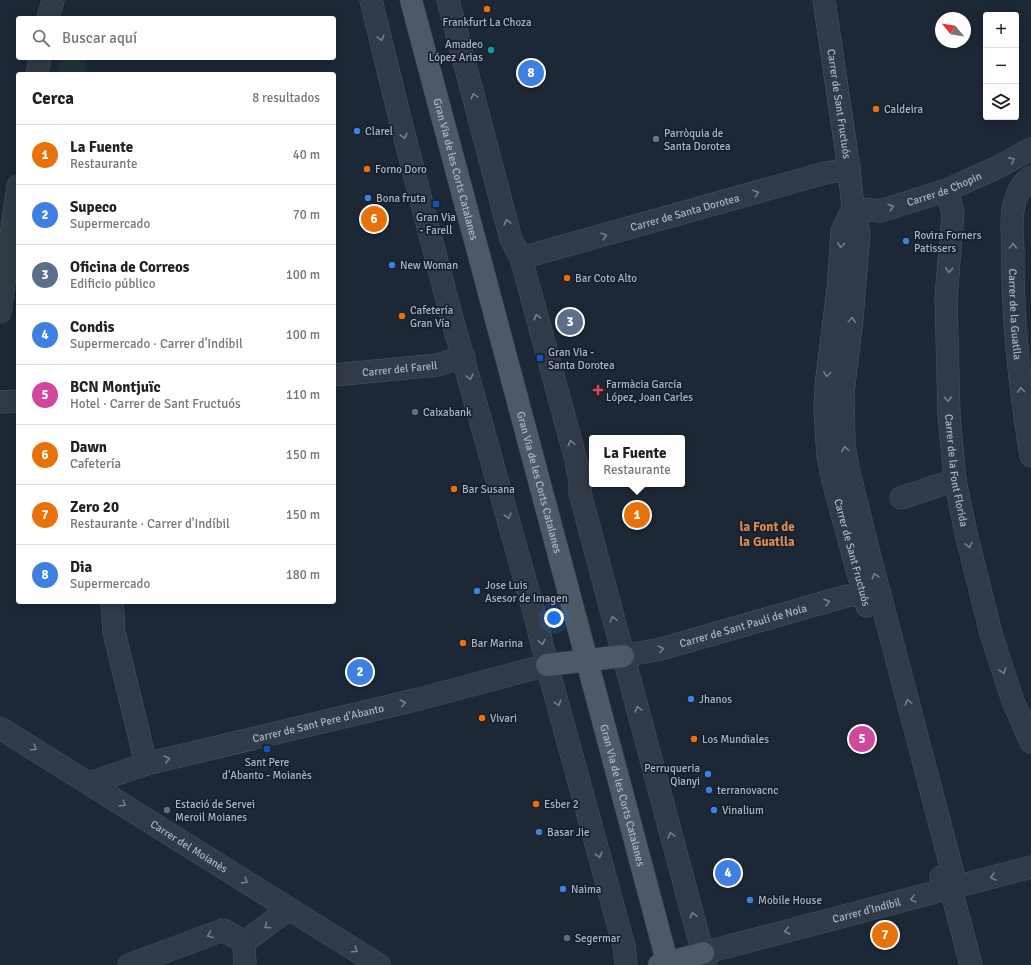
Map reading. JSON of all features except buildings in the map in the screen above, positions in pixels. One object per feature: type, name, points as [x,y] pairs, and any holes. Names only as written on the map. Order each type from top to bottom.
[{"type":"main road","name":"Gran Via de les Corts Catalanes","points":[[411,0],[587,660],[665,964]]},
{"type":"main road","points":[[547,665],[623,656]]},
{"type":"main road","points":[[665,964],[704,959]]},
{"type":"street","points":[[49,16],[53,0]]},
{"type":"street","points":[[371,0],[400,123],[622,938],[626,965]]},
{"type":"street","points":[[448,0],[511,239],[521,258],[576,460],[580,480],[580,494],[704,959]]},
{"type":"street","name":"Carrer de Sant Fructuós","points":[[824,0],[849,169],[853,208],[859,233],[852,319],[843,393],[844,444],[849,472],[870,557],[953,874],[951,889]]},
{"type":"street","points":[[37,72],[40,60]]},
{"type":"street","name":"Carrer de Chopin","points":[[853,208],[880,210],[947,190],[998,167],[1031,149]]},
{"type":"street","name":"Carrer de Santa Dorotea","points":[[521,258],[825,173],[849,169]]},
{"type":"street","name":"Carrer de la Guatlla","points":[[1031,177],[1019,190],[1012,213],[1012,297],[1022,396],[1031,456]]},
{"type":"street","name":"Carrer de la Font Florida","points":[[947,190],[953,213],[946,306],[949,408],[955,480],[966,533],[992,637],[1013,701],[1031,742]]},
{"type":"street","points":[[0,312],[5,245],[16,195]]},
{"type":"street","name":"Carrer de Sant Fructuós","points":[[853,208],[842,230],[838,289],[826,385],[825,410],[828,456],[833,481],[941,876],[951,889],[972,965]]},
{"type":"street","name":"Carrer del Farell","points":[[336,375],[437,365],[464,357]]},
{"type":"street","points":[[0,402],[16,401]]},
{"type":"street","points":[[901,498],[955,480]]},
{"type":"street","name":"Carrer de Sant Paulí de Nola","points":[[623,656],[661,649],[843,597],[864,593]]},
{"type":"street","points":[[112,604],[114,632],[146,764]]},
{"type":"street","name":"Carrer de Sant Pere d'Abanto","points":[[90,784],[146,764],[419,699],[547,665]]},
{"type":"street","name":"Carrer del Moianès","points":[[0,728],[379,965]]},
{"type":"street","name":"Carrer d'Indíbil","points":[[704,959],[1031,867]]},
{"type":"street","points":[[244,942],[289,909]]},
{"type":"street","points":[[129,965],[223,930],[244,942]]},
{"type":"street","points":[[244,942],[245,965]]},
{"type":"green space","points":[[60,60],[85,60],[86,72],[57,72]]},
{"type":"place","name":"Frankfurt La Choza","points":[[487,9]]},
{"type":"place","name":"Amadeo López Arias","points":[[491,50]]},
{"type":"place","name":"Dia","points":[[531,73]]},
{"type":"place","name":"Caldeira","points":[[876,109]]},
{"type":"place","name":"Clarel","points":[[357,131]]},
{"type":"place","name":"Parròquia de Santa Dorotea","points":[[656,139]]},
{"type":"place","name":"Forno Doro","points":[[367,169]]},
{"type":"place","name":"Bona fruta","points":[[368,198]]},
{"type":"place","name":"Gran Via - Farell","points":[[436,204]]},
{"type":"place","name":"Dawn","points":[[374,219]]},
{"type":"place","name":"Rovira Forners Patissers","points":[[906,241]]},
{"type":"place","name":"New Woman","points":[[392,265]]},
{"type":"place","name":"Bar Coto Alto","points":[[567,278]]},
{"type":"place","name":"Cafetería Gran Vía","points":[[402,316]]},
{"type":"place","name":"Oficina de Correos","points":[[570,322]]},
{"type":"place","name":"Gran Via - Santa Dorotea","points":[[540,358]]},
{"type":"place","name":"Farmàcia García López, Joan Carles","points":[[598,390]]},
{"type":"place","name":"Caixabank","points":[[415,412]]},
{"type":"place","name":"Bar Susana","points":[[454,489]]},
{"type":"place","name":"La Fuente","points":[[637,515]]},
{"type":"place","name":"Jose Luis Asesor de Imagen","points":[[477,591]]},
{"type":"place","name":"Bar Marina","points":[[463,643]]},
{"type":"place","name":"Supeco","points":[[360,672]]},
{"type":"place","name":"Jhanos","points":[[691,699]]},
{"type":"place","name":"Vivari","points":[[482,718]]},
{"type":"place","name":"Los Mundiales","points":[[694,739]]},
{"type":"place","name":"BCN Montjuïc","points":[[862,739]]},
{"type":"place","name":"Sant Pere d'Abanto - Moianès","points":[[267,749]]},
{"type":"place","name":"Perruqueria Qianyi","points":[[708,774]]},
{"type":"place","name":"terranovacnc","points":[[709,790]]},
{"type":"place","name":"Esber 2","points":[[536,804]]},
{"type":"place","name":"Estació de Servei Meroil Moianes","points":[[167,810]]},
{"type":"place","name":"Vinalium","points":[[714,810]]},
{"type":"place","name":"Basar Jie","points":[[539,832]]},
{"type":"place","name":"Condis","points":[[728,873]]},
{"type":"place","name":"Naima","points":[[563,889]]},
{"type":"place","name":"Mobile House","points":[[750,900]]},
{"type":"place","name":"Zero 20","points":[[885,935]]},
{"type":"place","name":"Segermar","points":[[567,938]]},
{"type":"district","name":"la Font de la Guatlla","points":[[767,534]]}]
